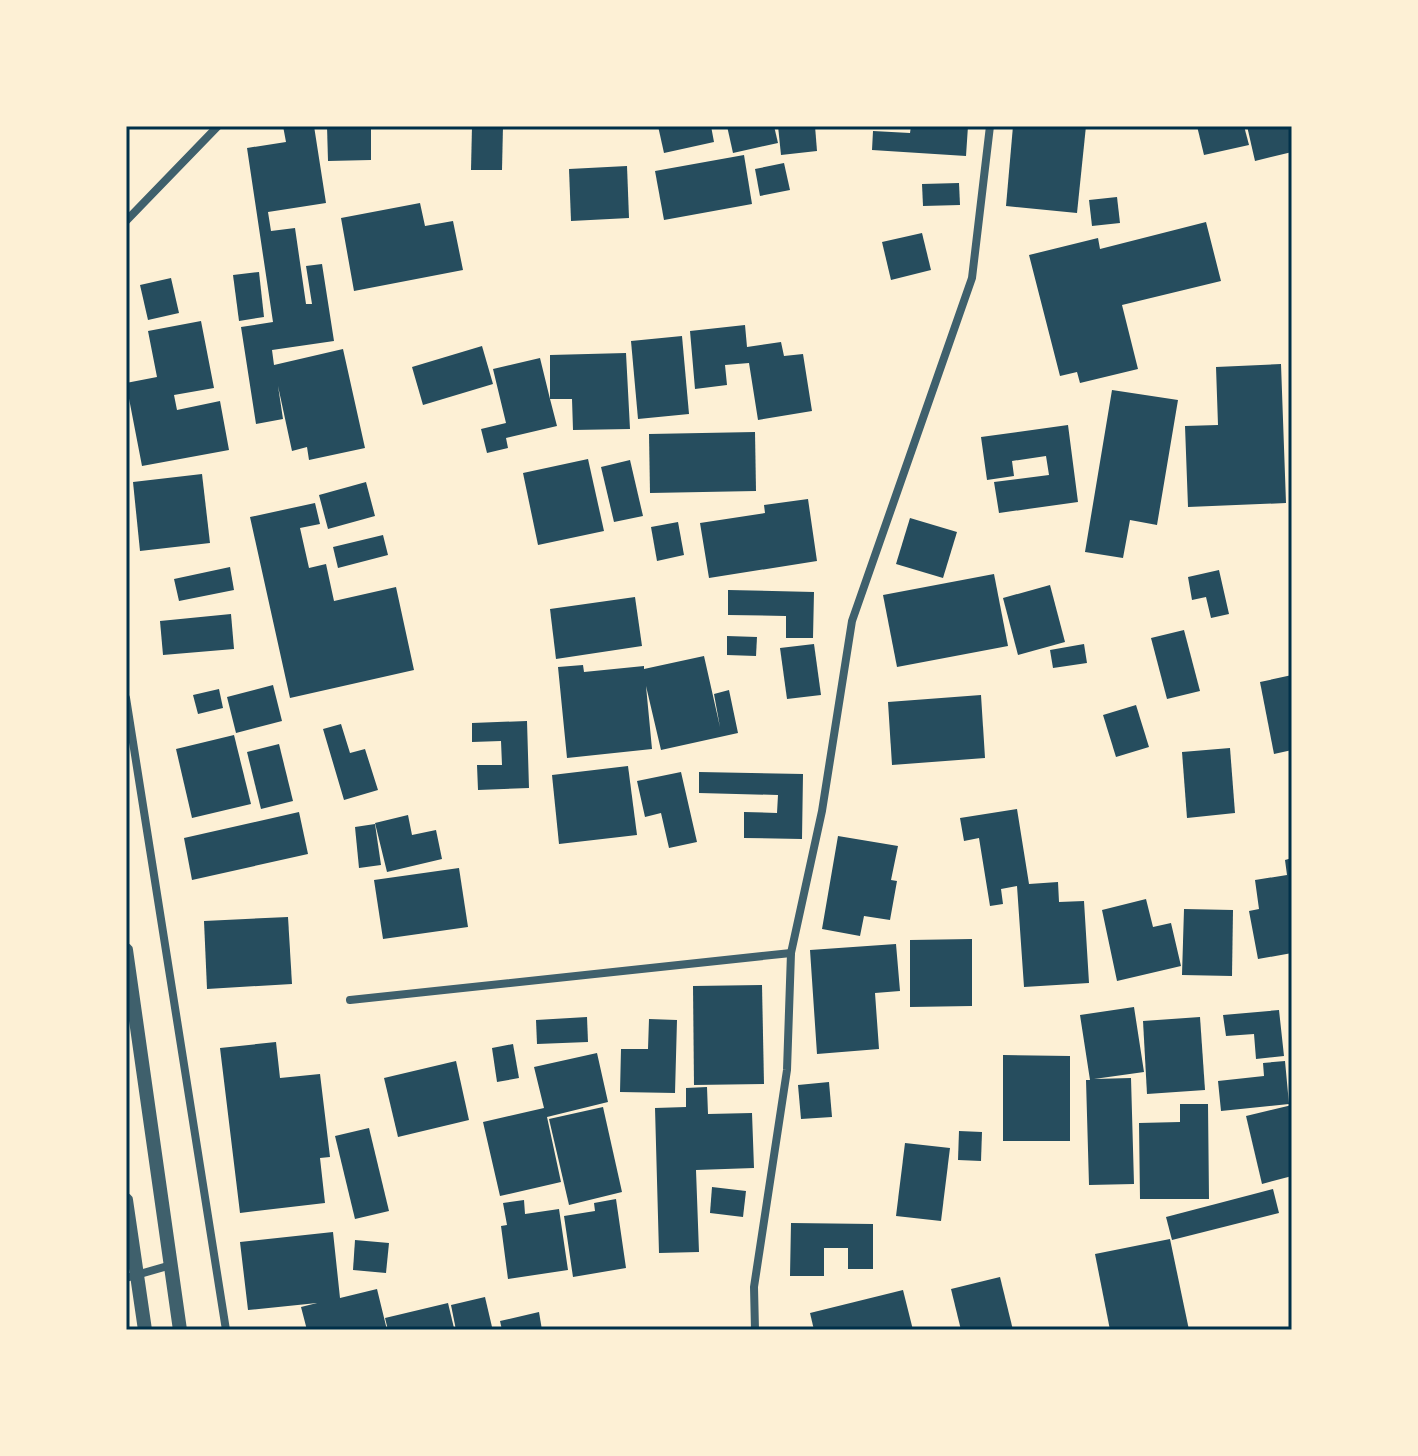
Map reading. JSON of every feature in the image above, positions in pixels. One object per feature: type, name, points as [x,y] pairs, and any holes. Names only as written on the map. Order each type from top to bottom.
[{"type":"street","points":[[126,221],[218,126]]},
{"type":"street","points":[[755,1330],[754,1287],[787,1070],[791,953],[822,811],[852,621],[972,278],[990,126]]},
{"type":"street","points":[[126,698],[226,1330]]},
{"type":"street","points":[[126,950],[180,1330]]},
{"type":"street","points":[[350,1000],[791,953]]},
{"type":"street","points":[[126,1200],[131,1277],[145,1330]]},
{"type":"street","points":[[131,1277],[171,1265]]},
{"type":"building","points":[[283,126],[314,126],[326,203],[268,212],[271,231],[295,228],[306,304],[312,304],[306,266],[322,264],[334,341],[272,350],[274,365],[343,349],[365,448],[309,460],[307,447],[292,451],[278,386],[283,419],[256,424],[241,327],[273,322],[247,148],[286,142]]},
{"type":"building","points":[[327,126],[371,126],[371,160],[328,161]]},
{"type":"building","points":[[472,126],[503,126],[502,170],[471,170]]},
{"type":"building","points":[[658,126],[711,126],[714,142],[664,153]]},
{"type":"building","points":[[727,126],[774,126],[778,143],[733,153]]},
{"type":"building","points":[[778,126],[815,126],[817,151],[781,155]]},
{"type":"building","points":[[911,126],[968,126],[966,156],[872,150],[873,131],[910,133]]},
{"type":"building","points":[[1013,126],[1086,126],[1077,213],[1006,206]]},
{"type":"building","points":[[1197,126],[1244,126],[1249,145],[1204,155]]},
{"type":"building","points":[[1247,126],[1292,126],[1292,152],[1255,161]]},
{"type":"building","points":[[744,155],[752,204],[664,220],[655,171]]},
{"type":"building","points":[[784,163],[790,190],[760,196],[755,169]]},
{"type":"building","points":[[627,166],[629,218],[571,221],[569,169]]},
{"type":"building","points":[[959,183],[960,205],[923,206],[922,184]]},
{"type":"building","points":[[1117,197],[1120,223],[1092,226],[1089,200]]},
{"type":"building","points":[[420,203],[425,226],[453,221],[463,270],[354,291],[341,218]]},
{"type":"building","points":[[1206,222],[1221,281],[1122,305],[1138,369],[1080,383],[1077,372],[1060,376],[1029,255],[1098,238],[1100,249]]},
{"type":"building","points":[[922,233],[931,270],[891,280],[882,242]]},
{"type":"building","points":[[259,272],[264,317],[239,321],[233,275]]},
{"type":"building","points":[[171,278],[179,313],[148,320],[140,285]]},
{"type":"building","points":[[201,321],[214,388],[174,395],[177,410],[220,401],[229,450],[142,466],[126,383],[157,377],[148,331]]},
{"type":"building","points":[[745,325],[747,347],[781,342],[784,356],[803,354],[812,411],[758,420],[749,363],[725,365],[727,385],[695,389],[690,331]]},
{"type":"building","points":[[682,336],[689,414],[638,419],[631,341]]},
{"type":"building","points":[[482,346],[493,384],[423,405],[412,367]]},
{"type":"building","points":[[626,353],[630,429],[573,430],[572,399],[550,399],[550,355]]},
{"type":"building","points":[[540,358],[557,426],[506,438],[508,448],[487,453],[481,429],[506,423],[493,369]]},
{"type":"building","points":[[1281,364],[1286,503],[1188,507],[1185,426],[1218,425],[1216,367]]},
{"type":"building","points":[[1112,390],[1178,400],[1157,525],[1130,520],[1123,558],[1085,552]]},
{"type":"building","points":[[1068,425],[1078,502],[999,513],[994,482],[1049,475],[1046,456],[1012,461],[1014,476],[987,480],[981,437]]},
{"type":"building","points":[[755,432],[756,491],[650,493],[649,434]]},
{"type":"building","points":[[588,459],[604,531],[538,545],[523,473]]},
{"type":"building","points":[[630,460],[643,516],[614,522],[601,467]]},
{"type":"building","points":[[202,474],[210,543],[140,551],[133,482]]},
{"type":"building","points":[[366,482],[375,516],[328,529],[319,495]]},
{"type":"building","points":[[808,499],[817,561],[709,578],[700,523],[765,513],[764,505]]},
{"type":"building","points":[[315,503],[320,524],[300,528],[309,568],[326,564],[334,601],[396,587],[414,670],[290,698],[250,517]]},
{"type":"building","points":[[910,518],[957,532],[943,578],[896,564]]},
{"type":"building","points":[[678,522],[684,555],[657,561],[651,527]]},
{"type":"building","points":[[383,535],[388,555],[338,568],[333,547]]},
{"type":"building","points":[[230,567],[234,590],[179,601],[174,579]]},
{"type":"building","points":[[1219,570],[1229,614],[1211,618],[1206,597],[1192,600],[1188,577]]},
{"type":"building","points":[[994,574],[1008,646],[897,667],[883,595]]},
{"type":"building","points":[[1050,585],[1065,642],[1018,655],[1003,598]]},
{"type":"building","points":[[728,590],[814,592],[813,638],[786,638],[786,616],[728,615]]},
{"type":"building","points":[[635,597],[642,646],[556,659],[550,609]]},
{"type":"building","points":[[231,614],[234,649],[163,655],[160,621]]},
{"type":"building","points":[[1184,630],[1200,691],[1167,699],[1151,638]]},
{"type":"building","points":[[727,636],[757,637],[756,656],[727,655]]},
{"type":"building","points":[[814,644],[821,695],[787,699],[780,648]]},
{"type":"building","points":[[1084,644],[1087,663],[1053,668],[1050,650]]},
{"type":"building","points":[[704,656],[720,727],[714,694],[729,690],[738,733],[661,750],[646,686],[652,749],[567,758],[558,667],[583,665],[584,672],[644,666],[644,669]]},
{"type":"building","points":[[1292,675],[1292,750],[1274,754],[1260,682]]},
{"type":"building","points":[[273,685],[282,721],[236,733],[227,697]]},
{"type":"building","points":[[219,689],[223,708],[198,714],[193,695]]},
{"type":"building","points":[[981,695],[985,758],[892,765],[888,702]]},
{"type":"building","points":[[1136,705],[1149,747],[1116,757],[1103,715]]},
{"type":"building","points":[[527,721],[529,788],[478,790],[477,765],[502,765],[501,741],[472,742],[472,723]]},
{"type":"building","points":[[341,724],[350,753],[365,749],[378,790],[344,800],[323,729]]},
{"type":"building","points":[[234,735],[251,804],[192,818],[176,749]]},
{"type":"building","points":[[279,744],[293,801],[261,809],[247,752]]},
{"type":"building","points":[[1230,748],[1235,813],[1187,818],[1182,752]]},
{"type":"building","points":[[628,766],[637,835],[559,844],[552,775]]},
{"type":"building","points":[[681,772],[697,842],[669,848],[661,813],[645,817],[637,781]]},
{"type":"building","points":[[699,772],[803,774],[802,839],[744,838],[744,812],[777,813],[778,795],[699,793]]},
{"type":"building","points":[[1017,809],[1029,884],[1058,882],[1059,902],[1084,901],[1089,983],[1024,987],[1017,886],[1001,889],[1003,904],[990,906],[979,838],[964,841],[960,818]]},
{"type":"building","points":[[299,812],[308,854],[192,880],[184,838]]},
{"type":"building","points":[[408,815],[412,835],[436,830],[442,859],[387,872],[375,823]]},
{"type":"building","points":[[375,824],[381,865],[359,868],[355,827]]},
{"type":"building","points":[[838,836],[898,846],[891,880],[897,881],[890,920],[864,916],[860,936],[822,929]]},
{"type":"building","points":[[1292,858],[1292,953],[1258,959],[1249,911],[1259,909],[1255,880],[1287,875],[1285,860]]},
{"type":"building","points":[[459,868],[468,927],[383,939],[374,880]]},
{"type":"building","points":[[1146,899],[1153,927],[1171,923],[1181,966],[1117,981],[1102,910]]},
{"type":"building","points":[[1184,909],[1233,910],[1232,976],[1182,975]]},
{"type":"building","points":[[288,917],[292,984],[207,989],[204,921]]},
{"type":"building","points":[[972,939],[972,1006],[910,1007],[910,940]]},
{"type":"building","points":[[896,944],[900,991],[875,993],[879,1049],[817,1054],[810,950]]},
{"type":"building","points":[[762,985],[764,1084],[694,1085],[693,986]]},
{"type":"building","points":[[1134,1007],[1144,1072],[1094,1079],[1131,1078],[1134,1184],[1089,1185],[1086,1080],[1090,1080],[1080,1015]]},
{"type":"building","points":[[1279,1010],[1284,1056],[1256,1059],[1254,1034],[1226,1036],[1223,1015]]},
{"type":"building","points":[[587,1017],[588,1042],[537,1044],[536,1020]]},
{"type":"building","points":[[1200,1017],[1205,1090],[1147,1094],[1143,1021]]},
{"type":"building","points":[[649,1019],[677,1020],[675,1093],[620,1092],[621,1049],[648,1049]]},
{"type":"building","points":[[276,1042],[280,1078],[320,1074],[330,1157],[320,1158],[325,1203],[240,1213],[220,1048]]},
{"type":"building","points":[[513,1044],[519,1078],[497,1082],[492,1048]]},
{"type":"building","points":[[597,1053],[608,1102],[547,1117],[561,1182],[500,1196],[483,1122],[544,1108],[534,1067]]},
{"type":"building","points":[[1003,1055],[1070,1056],[1070,1141],[1003,1141]]},
{"type":"building","points":[[456,1061],[469,1120],[398,1137],[384,1078]]},
{"type":"building","points":[[1285,1061],[1289,1104],[1221,1111],[1218,1081],[1264,1076],[1263,1063]]},
{"type":"building","points":[[829,1082],[832,1117],[801,1119],[798,1085]]},
{"type":"building","points":[[707,1087],[708,1114],[752,1113],[754,1168],[696,1170],[699,1252],[659,1253],[655,1108],[686,1107],[686,1088]]},
{"type":"building","points":[[1180,1104],[1208,1104],[1209,1199],[1140,1199],[1139,1123],[1180,1122]]},
{"type":"building","points":[[1292,1105],[1292,1176],[1262,1184],[1246,1116]]},
{"type":"building","points":[[603,1107],[622,1192],[569,1205],[549,1119]]},
{"type":"building","points":[[369,1128],[389,1211],[355,1219],[335,1136]]},
{"type":"building","points":[[959,1131],[982,1132],[981,1161],[958,1160]]},
{"type":"building","points":[[905,1143],[950,1148],[941,1221],[896,1216]]},
{"type":"building","points":[[712,1187],[746,1191],[743,1217],[710,1213]]},
{"type":"building","points":[[1273,1189],[1279,1213],[1172,1240],[1166,1217]]},
{"type":"building","points":[[616,1199],[626,1268],[573,1277],[564,1216],[595,1211],[594,1203]]},
{"type":"building","points":[[524,1200],[525,1214],[559,1209],[568,1270],[508,1279],[501,1226],[507,1225],[503,1203]]},
{"type":"building","points":[[791,1223],[873,1224],[873,1269],[848,1269],[848,1248],[824,1248],[824,1276],[790,1276]]},
{"type":"building","points":[[333,1232],[340,1298],[377,1289],[387,1330],[307,1330],[301,1307],[317,1303],[248,1310],[240,1242]]},
{"type":"building","points":[[1170,1239],[1189,1330],[1110,1330],[1095,1254]]},
{"type":"building","points":[[355,1240],[389,1243],[386,1273],[353,1270]]},
{"type":"building","points":[[1000,1277],[1013,1330],[961,1330],[951,1289]]},
{"type":"building","points":[[903,1290],[913,1330],[814,1330],[810,1313]]},
{"type":"building","points":[[485,1297],[492,1327],[456,1330],[451,1305]]},
{"type":"building","points":[[448,1303],[454,1328],[388,1330],[385,1318]]},
{"type":"building","points":[[539,1312],[542,1330],[502,1330],[500,1321]]}]
